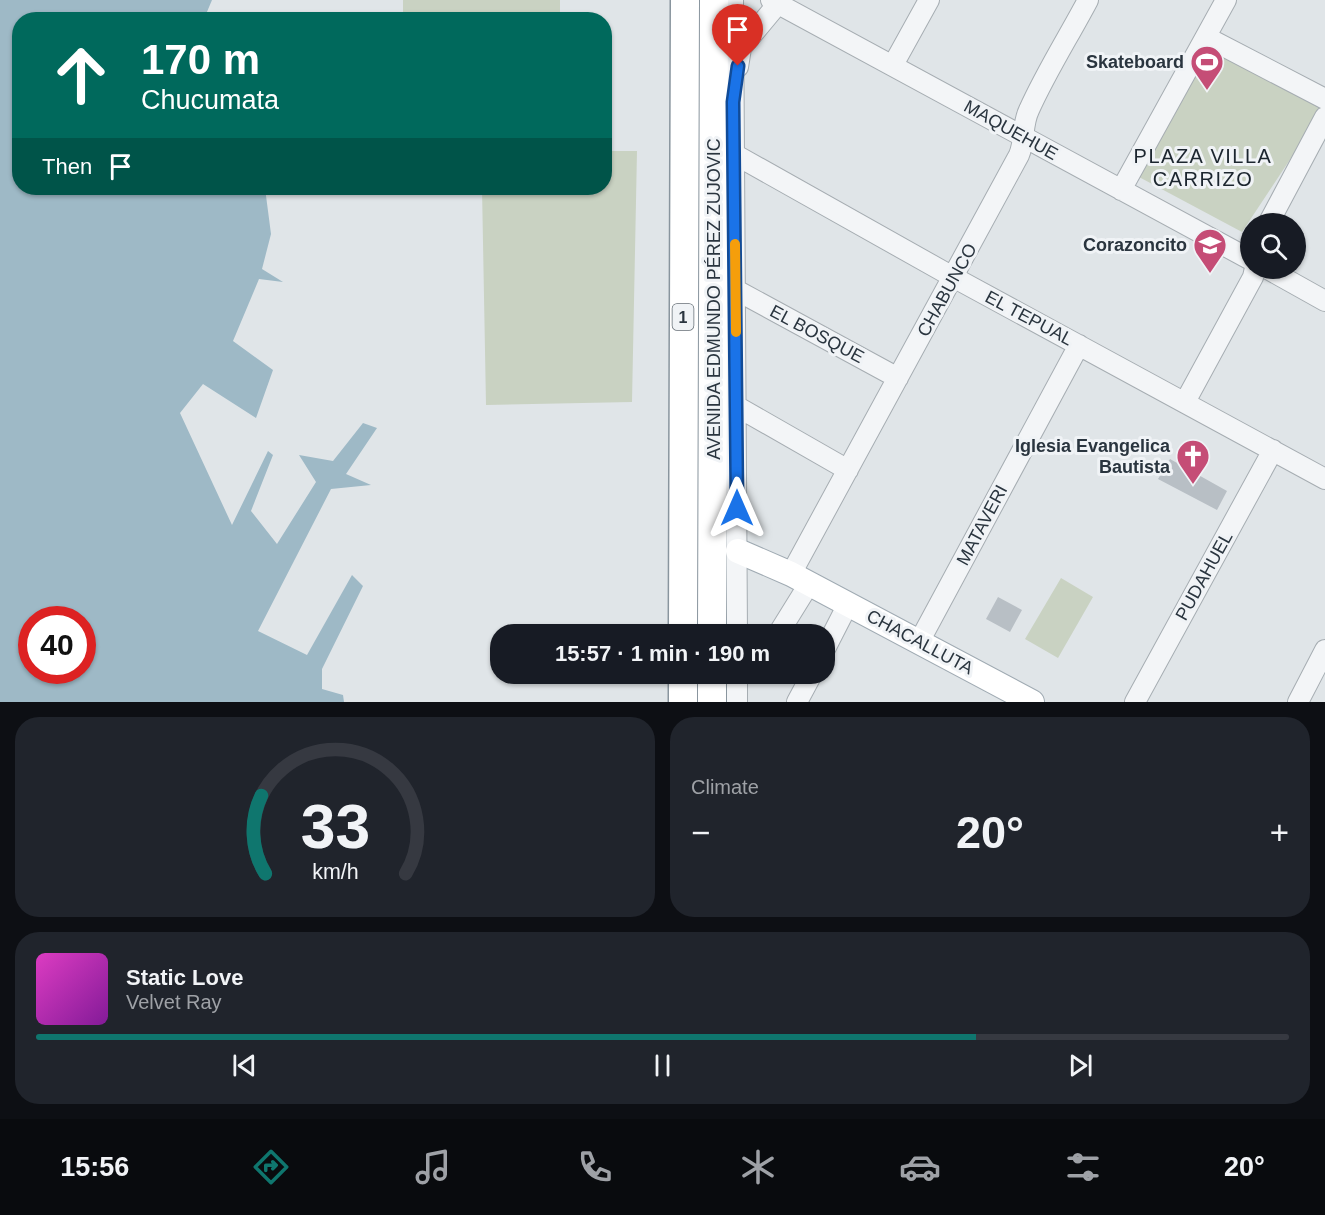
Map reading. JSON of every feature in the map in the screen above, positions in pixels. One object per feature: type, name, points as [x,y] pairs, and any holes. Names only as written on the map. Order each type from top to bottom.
[{"type":"highway","name":"AVENIDA EDMUNDO PÉREZ ZUJOVIC","points":[[683,624],[685,0]]},
{"type":"highway","name":"AVENIDA EDMUNDO PÉREZ ZUJOVIC","points":[[712,624],[714,0]]},
{"type":"highway","points":[[683,684],[683,702]]},
{"type":"highway","points":[[712,684],[712,702]]},
{"type":"main road","name":"CHACALLUTA","points":[[738,551],[800,579],[1025,700]]},
{"type":"street","name":"AVENIDA EDMUNDO PÉREZ ZUJOVIC","points":[[733,0],[737,624]]},
{"type":"street","points":[[893,65],[929,0]]},
{"type":"street","name":"CHABUNCO","points":[[800,579],[848,470],[1023,147],[1028,111],[1088,0]]},
{"type":"street","points":[[1121,190],[1226,0]]},
{"type":"street","points":[[733,102],[741,48],[777,1]]},
{"type":"street","name":"MAQUEHUE","points":[[777,1],[1240,254]]},
{"type":"street","points":[[1206,37],[1325,99]]},
{"type":"street","points":[[1274,213],[1325,117]]},
{"type":"street","name":"EL TEPUAL","points":[[734,154],[953,278],[1325,478]]},
{"type":"street","points":[[1185,402],[1252,279]]},
{"type":"street","points":[[1286,279],[1325,301]]},
{"type":"street","name":"EL BOSQUE","points":[[736,290],[898,378]]},
{"type":"street","name":"MATAVERI","points":[[919,642],[1079,345]]},
{"type":"street","points":[[736,406],[848,470]]},
{"type":"street","name":"PUDAHUEL","points":[[1135,702],[1273,450]]},
{"type":"street","points":[[782,624],[800,579]]},
{"type":"street","points":[[835,629],[848,604]]},
{"type":"street","points":[[1298,702],[1325,650]]},
{"type":"street","points":[[737,684],[737,702]]},
{"type":"street","points":[[797,702],[807,684]]},
{"type":"green space","points":[[403,0],[560,0],[560,12],[403,12]]},
{"type":"green space","name":"PLAZA VILLA CARRIZO","points":[[1210,45],[1324,108],[1255,213],[1240,213],[1240,231],[1139,177]]},
{"type":"green space","points":[[612,151],[637,151],[632,402],[486,405],[482,195],[612,195]]},
{"type":"green space","points":[[1061,578],[1093,597],[1058,658],[1025,639]]},
{"type":"water","points":[[0,0],[212,0],[207,12],[12,12],[12,195],[266,195],[271,234],[262,269],[283,282],[259,279],[233,341],[273,370],[256,418],[203,384],[180,413],[232,525],[268,451],[273,455],[251,511],[277,544],[316,482],[299,455],[333,461],[363,423],[377,428],[346,474],[371,485],[331,489],[258,631],[307,655],[352,575],[363,586],[322,669],[322,689],[343,695],[344,702],[0,702]]},
{"type":"building","name":"Iglesia Evangelica Bautista","points":[[1170,459],[1227,491],[1217,510],[1158,479]]},
{"type":"building","points":[[998,597],[1022,610],[1010,632],[986,619]]},
{"type":"slow traffic","points":[[735,244],[736,332]]},
{"type":"place","name":"Skateboard","points":[[1207,91]]},
{"type":"place","name":"Corazoncito","points":[[1210,274]]},
{"type":"place","name":"Iglesia Evangelica Bautista","points":[[1193,485]]},
{"type":"district","name":"PLAZA VILLA CARRIZO","points":[[1203,168]]},
{"type":"route","points":[[737,508],[733,102],[738,66]]}]
